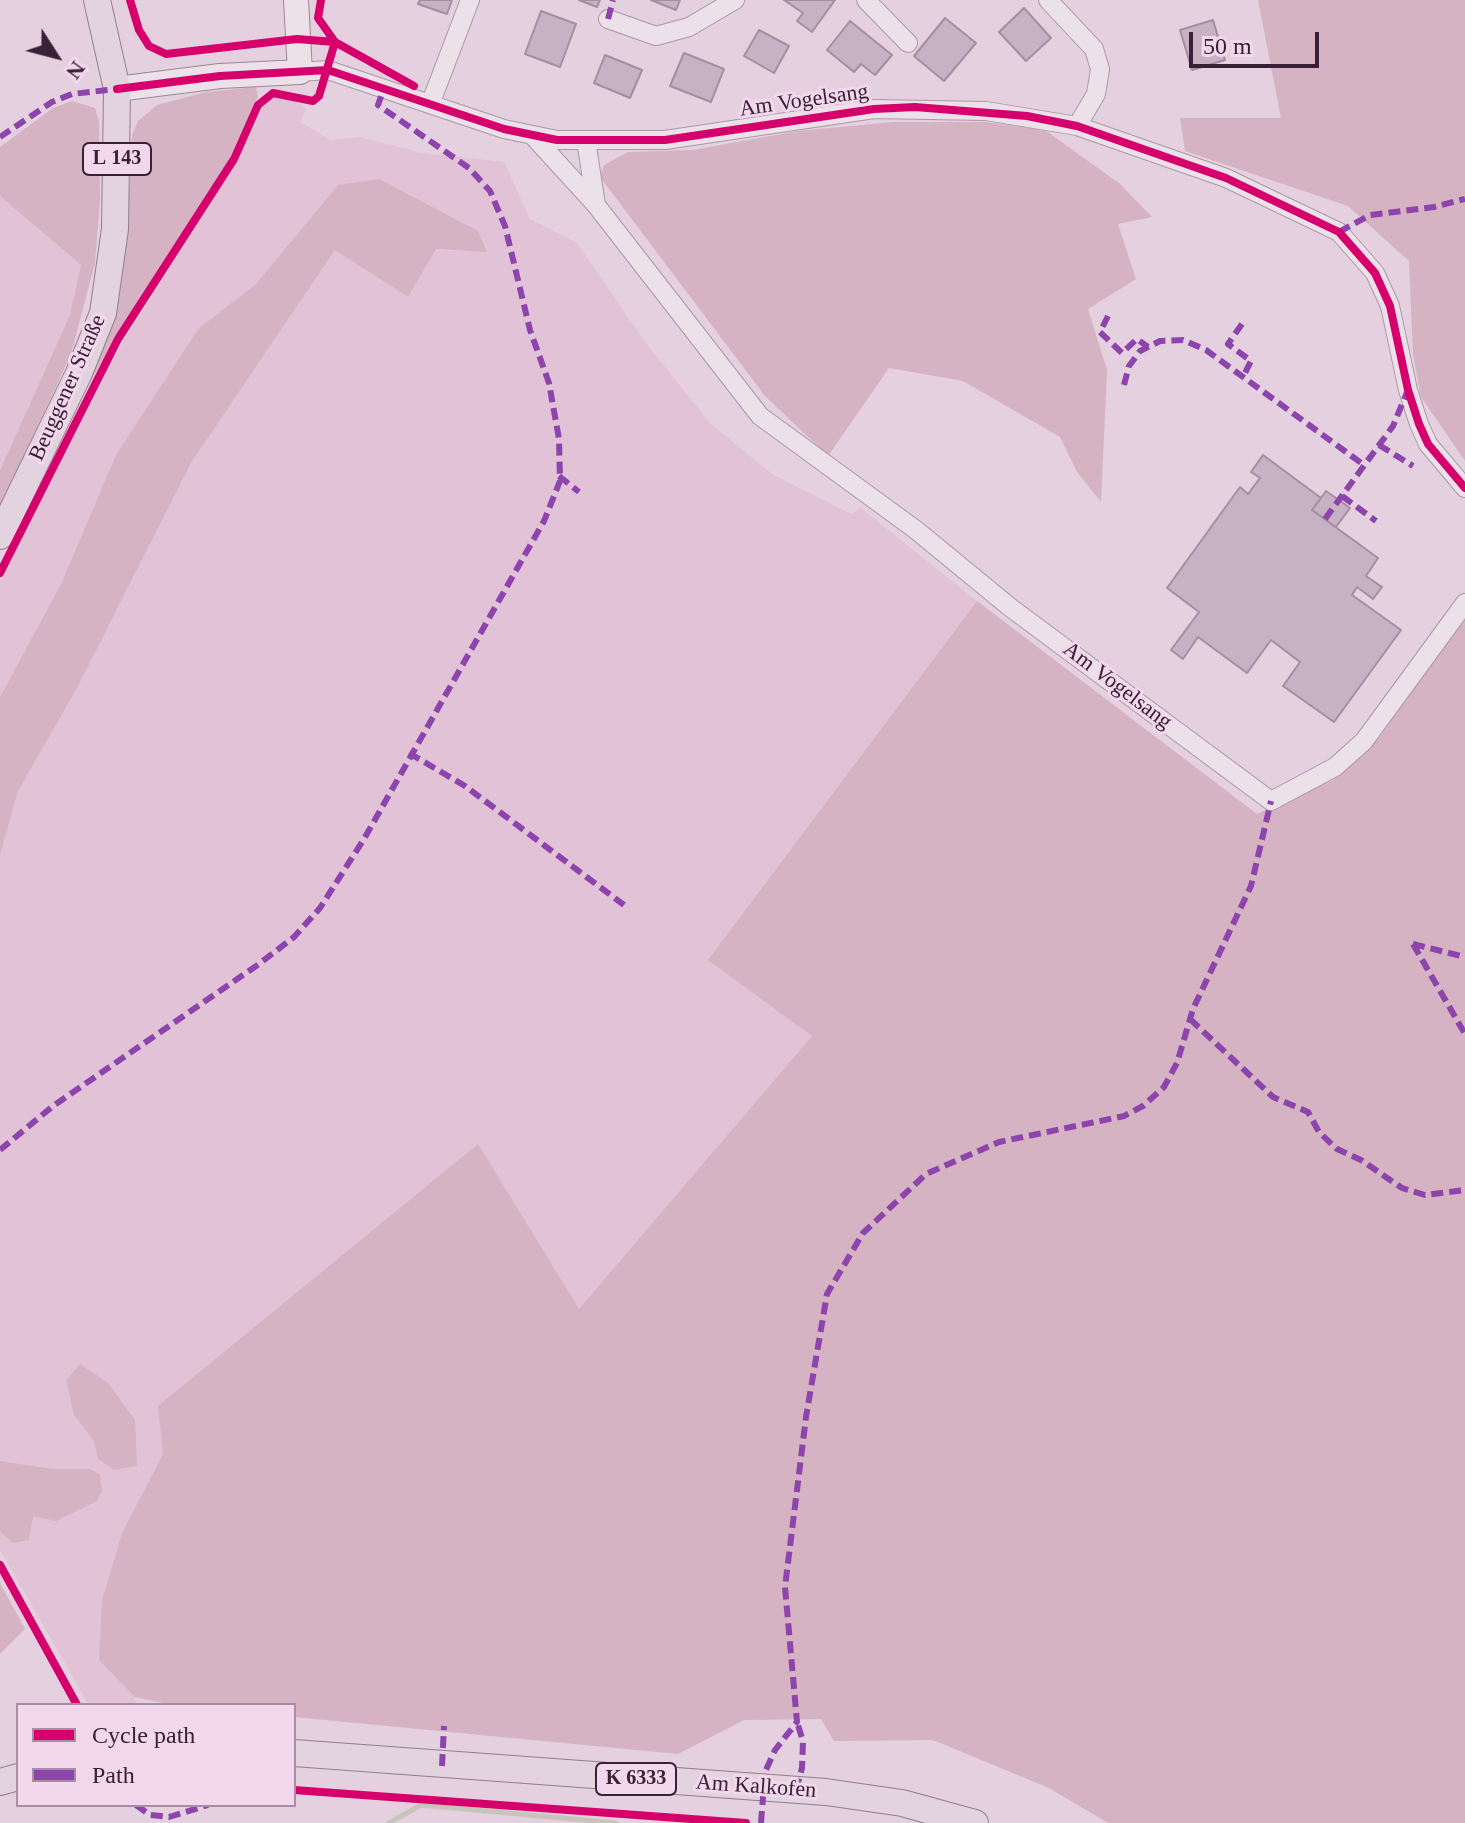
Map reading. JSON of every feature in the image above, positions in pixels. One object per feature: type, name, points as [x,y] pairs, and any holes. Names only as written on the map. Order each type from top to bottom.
[{"type":"main road","name":"Beuggener Straße","points":[[0,536],[79,373],[103,313],[115,229],[117,89],[97,0]]},
{"type":"main road","name":"Am Kalkofen","points":[[296,1753],[826,1792],[902,1803],[975,1823]]},
{"type":"street","points":[[296,0],[300,72]]},
{"type":"street","points":[[431,102],[470,0]]},
{"type":"street","points":[[608,19],[656,36],[689,27],[735,0]]},
{"type":"street","points":[[866,0],[908,43]]},
{"type":"street","points":[[1048,0],[1094,49],[1100,69],[1096,94],[1077,126]]},
{"type":"street","name":"Am Vogelsang","points":[[117,89],[220,76],[328,70],[533,136],[586,140],[665,140],[874,109],[915,107],[1027,116],[1077,126],[1226,178],[1339,232],[1375,273],[1390,306],[1408,390],[1419,424],[1428,444],[1465,488]]},
{"type":"street","name":"Am Vogelsang","points":[[533,136],[596,205],[760,416],[916,530],[1018,613],[1271,801],[1335,767],[1364,741],[1465,603]]},
{"type":"street","name":"Am Vogelsang","points":[[586,140],[596,205]]},
{"type":"shaded area","points":[[1258,0],[1465,0],[1465,461],[1421,397],[1413,354],[1409,261],[1348,206],[1185,151],[1180,118],[1281,118]]},
{"type":"shaded area","points":[[256,87],[258,97],[228,161],[116,335],[90,383],[85,381],[121,267],[128,217],[132,135],[138,121],[157,105],[206,92]]},
{"type":"shaded area","points":[[276,98],[294,100],[306,109],[300,122],[330,140],[360,137],[422,153],[504,162],[530,219],[577,243],[645,342],[710,423],[772,474],[851,514],[861,508],[977,601],[709,960],[812,1036],[579,1309],[158,1406],[164,1454],[122,1533],[99,1660],[135,1697],[136,1703],[88,1703],[0,1550],[0,1532],[13,1543],[33,1516],[90,1469],[54,1469],[0,1461],[0,855],[18,791],[76,690],[191,463],[336,249],[487,251],[478,231],[338,185],[255,285],[199,328],[0,697],[0,582],[100,379],[235,162],[264,103]],"holes":[[[80,1364],[137,1466],[114,1470],[98,1459],[94,1441],[74,1415],[66,1380]]]},
{"type":"shaded area","points":[[72,101],[95,108],[99,121],[100,200],[95,263],[71,354],[0,507],[0,470],[70,315],[81,265],[0,196],[0,147],[53,108]]},
{"type":"shaded area","points":[[893,122],[985,122],[1045,130],[1120,184],[1152,217],[1118,224],[1136,279],[1088,309],[1107,370],[1101,502],[1077,472],[1060,437],[963,381],[889,368],[828,456],[765,396],[600,177],[604,165],[628,152],[693,150],[798,131]]},
{"type":"shaded area","points":[[379,179],[478,231],[487,252],[436,249],[408,297],[335,250],[191,463],[76,690],[18,791],[0,855],[0,697],[62,582],[116,455],[199,328],[255,285],[338,185]]},
{"type":"shaded area","points":[[0,196],[81,265],[70,315],[0,469]]},
{"type":"shaded area","points":[[977,601],[1257,814],[1333,780],[1380,737],[1465,614],[1465,1823],[1108,1823],[1049,1788],[933,1740],[834,1741],[821,1719],[744,1720],[678,1754],[296,1717],[296,1703],[163,1703],[135,1697],[99,1660],[102,1601],[122,1533],[163,1454],[158,1406],[478,1144],[579,1309],[812,1036],[708,960]]},
{"type":"shaded area","points":[[80,1364],[108,1383],[135,1420],[137,1466],[114,1470],[98,1459],[94,1441],[74,1415],[66,1380]]},
{"type":"shaded area","points":[[0,1461],[54,1469],[90,1469],[100,1475],[102,1491],[97,1501],[56,1521],[33,1516],[29,1540],[13,1543],[0,1532]]},
{"type":"shaded area","points":[[0,1583],[25,1629],[0,1654]]},
{"type":"building","points":[[420,0],[452,0],[447,14],[418,4]]},
{"type":"building","points":[[579,0],[600,0],[597,7]]},
{"type":"building","points":[[651,0],[680,0],[676,10]]},
{"type":"building","points":[[784,0],[835,0],[812,32],[797,21],[803,13]]},
{"type":"building","points":[[1024,8],[1051,38],[1026,61],[999,32]]},
{"type":"building","points":[[541,11],[576,24],[560,67],[525,54]]},
{"type":"building","points":[[945,18],[976,43],[944,81],[914,56]]},
{"type":"building","points":[[1213,20],[1225,60],[1192,70],[1180,30]]},
{"type":"building","points":[[850,21],[892,55],[875,75],[861,64],[854,72],[827,50]]},
{"type":"building","points":[[759,30],[789,46],[774,73],[744,56]]},
{"type":"building","points":[[684,53],[724,69],[711,102],[670,86]]},
{"type":"building","points":[[605,55],[642,70],[630,98],[594,83]]},
{"type":"building","points":[[1263,455],[1321,498],[1312,510],[1378,558],[1366,576],[1382,587],[1373,599],[1357,587],[1352,595],[1401,630],[1334,722],[1283,686],[1300,662],[1271,640],[1247,673],[1198,637],[1183,659],[1171,650],[1199,612],[1167,588],[1240,487],[1248,494],[1260,478],[1251,472]]},
{"type":"building","points":[[1326,491],[1350,508],[1336,527],[1312,510]]},
{"type":"waterway","points":[[389,1823],[421,1805],[616,1823]]},
{"type":"marked path","points":[[608,19],[613,0]]},
{"type":"marked path","points":[[0,1150],[53,1106],[259,964],[294,937],[320,908],[364,839],[544,521],[560,481],[559,439],[549,383],[530,330],[505,226],[490,191],[469,168],[378,105],[384,88]]},
{"type":"marked path","points":[[0,137],[52,102],[72,94],[117,89]]},
{"type":"marked path","points":[[1339,232],[1370,215],[1434,207],[1465,199]]},
{"type":"marked path","points":[[1108,316],[1100,332],[1122,353],[1137,339],[1148,347]]},
{"type":"marked path","points":[[1242,324],[1228,344],[1251,361],[1243,377]]},
{"type":"marked path","points":[[1124,385],[1129,366],[1140,351],[1160,341],[1183,340],[1206,350],[1364,465]]},
{"type":"marked path","points":[[1325,519],[1393,426],[1408,390]]},
{"type":"marked path","points":[[1379,445],[1413,466]]},
{"type":"marked path","points":[[559,476],[579,492]]},
{"type":"marked path","points":[[1342,496],[1376,521]]},
{"type":"marked path","points":[[409,753],[465,786],[624,905]]},
{"type":"marked path","points":[[761,1823],[765,1772],[775,1750],[797,1722],[785,1587],[806,1417],[827,1294],[863,1233],[926,1174],[999,1142],[1124,1116],[1143,1106],[1164,1087],[1177,1063],[1193,1009],[1251,886],[1271,801]]},
{"type":"marked path","points":[[1413,944],[1465,1034]]},
{"type":"marked path","points":[[1413,944],[1465,957]]},
{"type":"marked path","points":[[1190,1019],[1273,1097],[1308,1112],[1319,1132],[1337,1149],[1361,1160],[1402,1188],[1425,1195],[1465,1190]]},
{"type":"marked path","points":[[796,1790],[802,1768],[803,1741],[797,1722]]},
{"type":"marked path","points":[[442,1766],[444,1726]]},
{"type":"marked path","points":[[139,1807],[150,1815],[169,1817],[202,1807]]},
{"type":"cycle path","points":[[130,0],[139,30],[149,46],[166,54],[297,39],[335,42],[414,86]]},
{"type":"cycle path","points":[[0,573],[118,339],[234,159],[258,105],[273,93],[313,101],[319,96],[335,42],[318,18],[321,0]]},
{"type":"cycle path","points":[[117,89],[220,76],[328,70],[504,129],[557,140],[665,140],[874,109],[915,107],[1027,116],[1077,126],[1226,178],[1339,232],[1375,273],[1390,306],[1408,390],[1419,424],[1428,444],[1465,488]]},
{"type":"cycle path","points":[[0,1565],[76,1703]]},
{"type":"cycle path","points":[[296,1790],[746,1823]]}]
